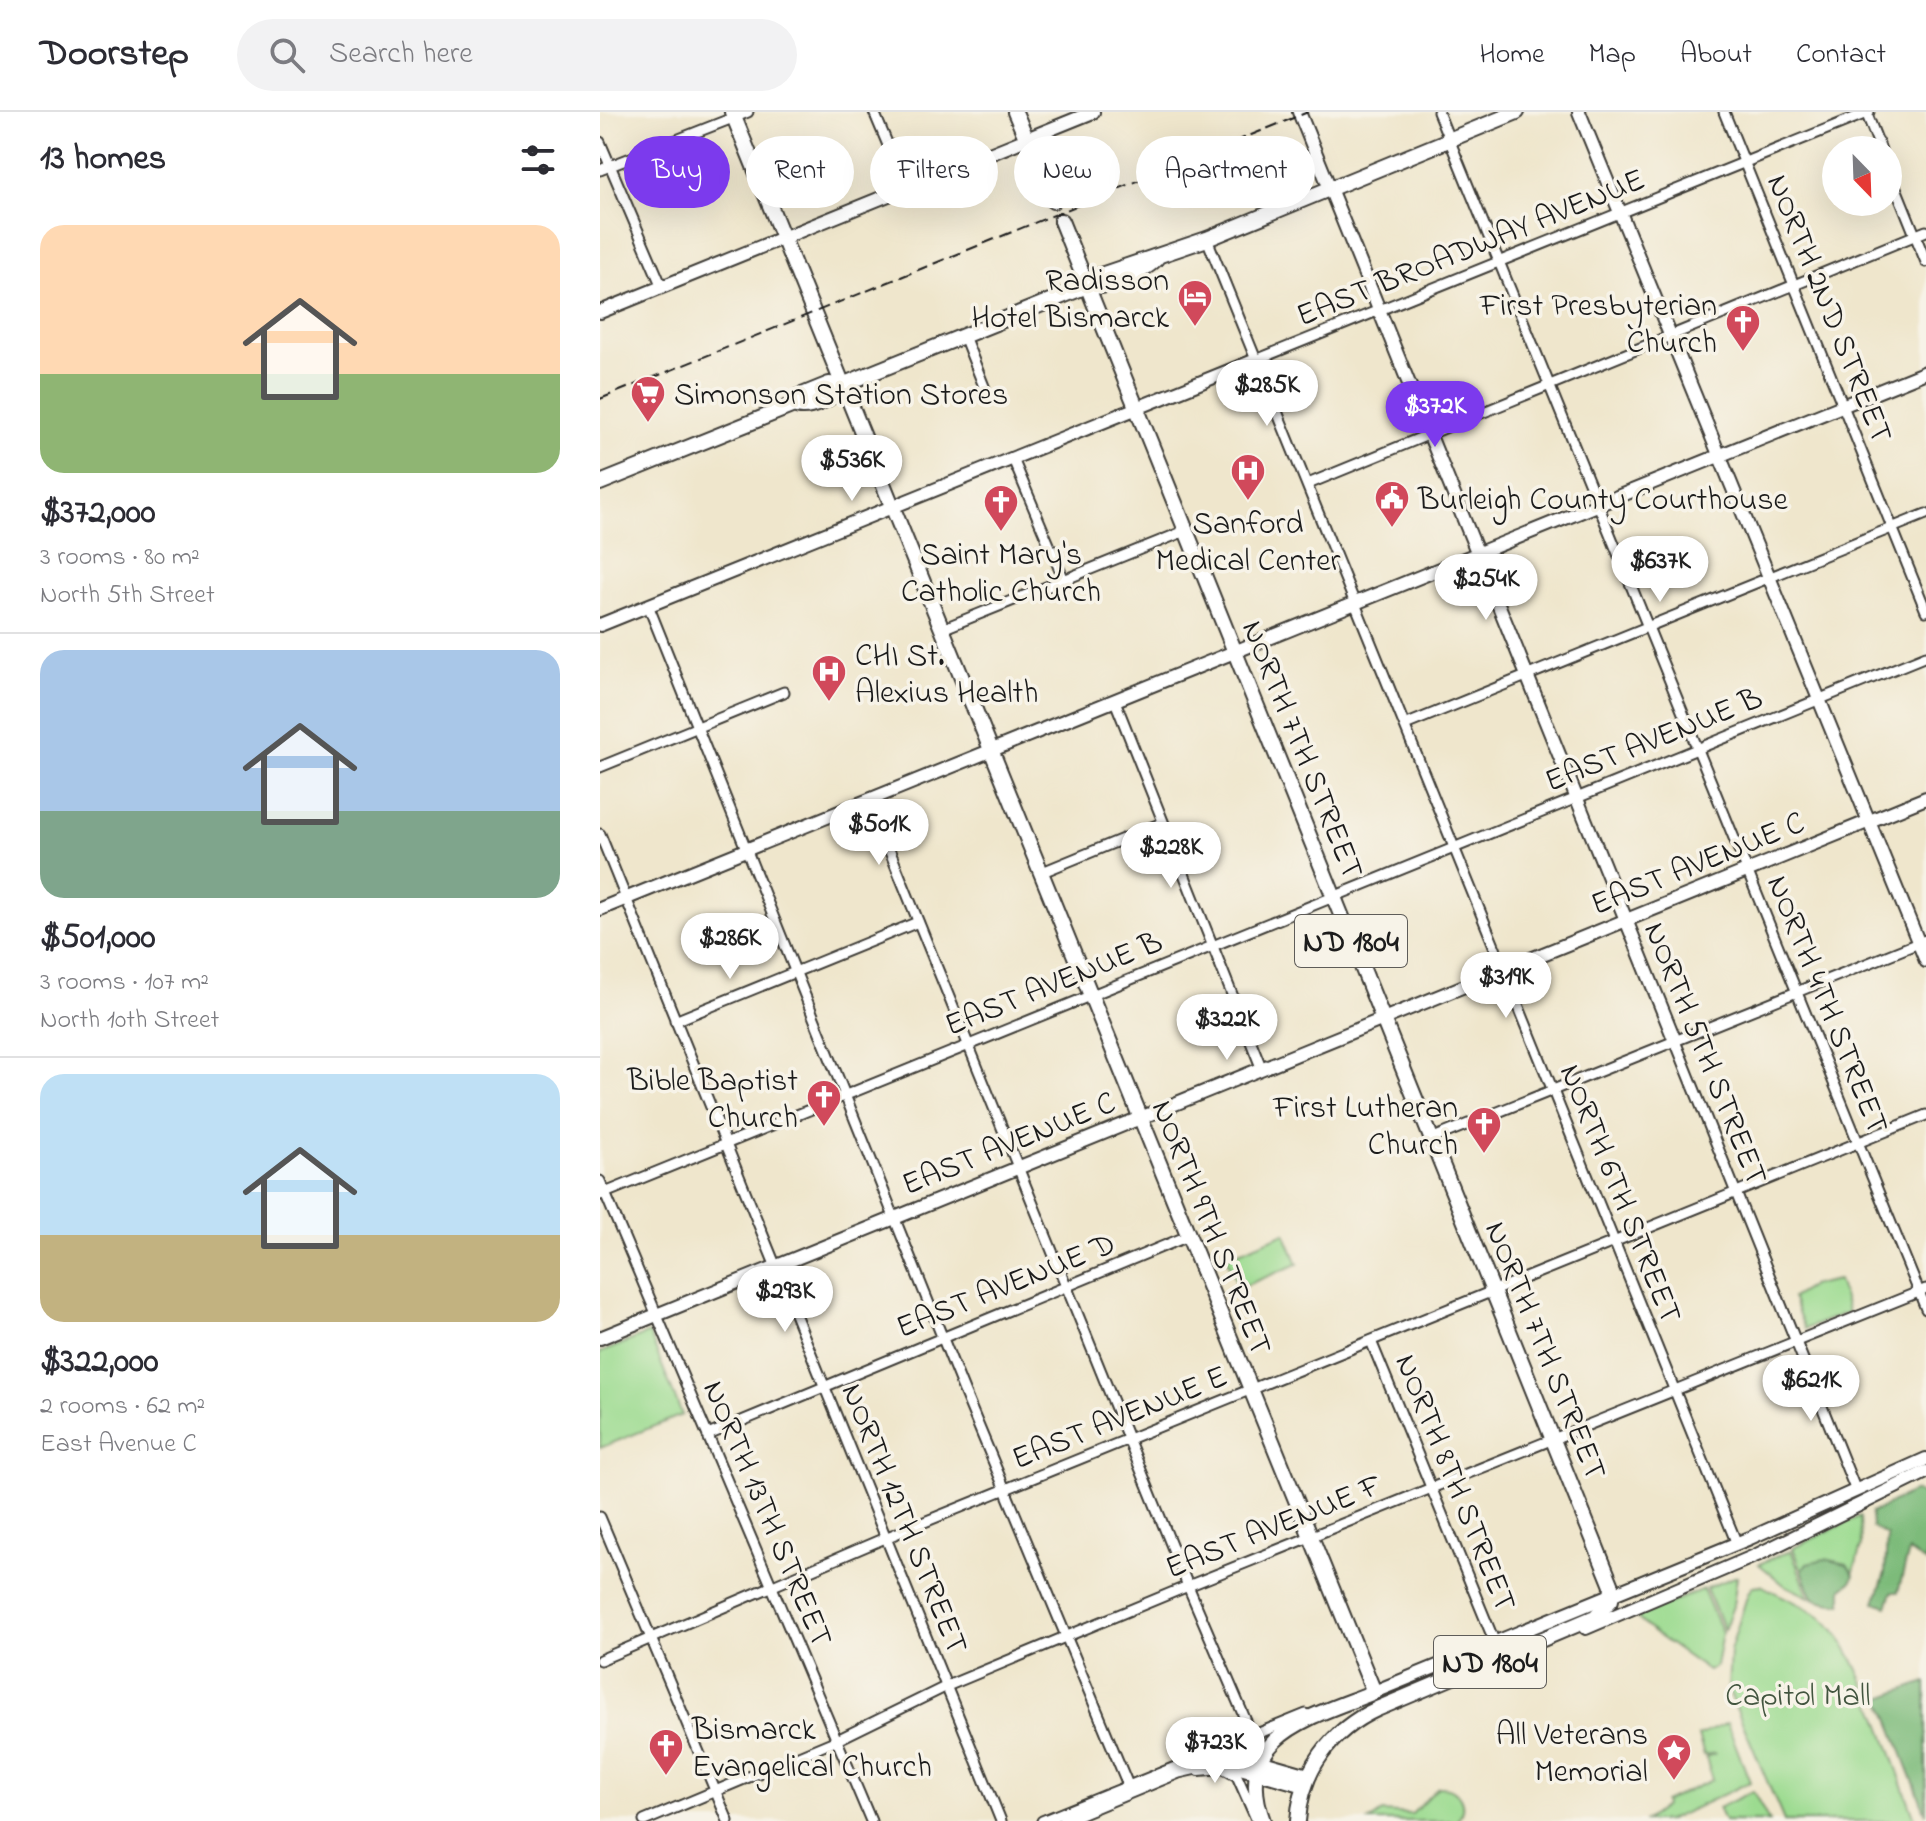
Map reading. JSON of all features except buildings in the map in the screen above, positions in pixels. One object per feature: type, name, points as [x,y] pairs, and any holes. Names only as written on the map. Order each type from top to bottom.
[{"type":"main road","points":[[1015,112],[1026,136]]},
{"type":"main road","points":[[600,483],[794,405],[797,397],[819,388],[832,383],[842,385],[1087,286],[1099,287],[1144,269],[1156,259],[1517,112]]},
{"type":"main road","name":"NORTH 9TH STREET","points":[[738,114],[842,385],[1374,1692]]},
{"type":"main road","name":"NORTH 7TH STREET","points":[[1061,221],[1610,1580],[1612,1595]]},
{"type":"main road","name":"ND 1804","points":[[1298,1821],[1307,1780],[1323,1751],[1346,1727],[1368,1713],[1416,1692],[1564,1633],[1600,1614],[1612,1595]]},
{"type":"main road","points":[[1374,1692],[1392,1696],[1416,1692]]},
{"type":"main road","name":"ND 1804","points":[[1259,1766],[1279,1735],[1302,1721],[1374,1692]]},
{"type":"main road","points":[[1196,1762],[1225,1754],[1307,1780]]},
{"type":"main road","points":[[1259,1766],[1256,1797],[1263,1821]]},
{"type":"street","points":[[874,112],[884,136]]},
{"type":"street","points":[[1034,136],[1093,112]]},
{"type":"street","name":"NORTH 5TH STREET","points":[[1299,112],[1856,1491]]},
{"type":"street","name":"NORTH 4TH STREET","points":[[1438,112],[1600,504],[1857,1143],[1923,1290],[1926,1309]]},
{"type":"street","points":[[1579,112],[1869,821],[1922,941],[1926,961]]},
{"type":"street","name":"NORTH 2ND STREET","points":[[1724,112],[1926,611]]},
{"type":"street","points":[[1867,112],[1876,136]]},
{"type":"street","name":"EAST BROADWAY AVENUE","points":[[600,625],[1867,112]]},
{"type":"street","points":[[605,168],[738,114]]},
{"type":"street","points":[[600,142],[605,168],[662,287]]},
{"type":"street","points":[[600,312],[870,202]]},
{"type":"street","points":[[1902,203],[1926,262]]},
{"type":"street","points":[[1308,484],[1926,231]]},
{"type":"street","name":"NORTH 6TH STREET","points":[[1207,239],[1737,1544]]},
{"type":"street","points":[[964,336],[987,394]]},
{"type":"street","points":[[600,909],[1926,372]]},
{"type":"street","points":[[1013,459],[1064,580]]},
{"type":"street","points":[[1405,725],[1926,514]]},
{"type":"street","points":[[942,629],[1185,531]]},
{"type":"street","points":[[648,605],[1128,1785]]},
{"type":"street","name":"EAST AVENUE B","points":[[603,1194],[1926,656]]},
{"type":"street","points":[[600,767],[784,692]]},
{"type":"street","points":[[1115,701],[1261,1067]]},
{"type":"street","name":"EAST AVENUE C","points":[[600,1338],[1926,798]]},
{"type":"street","points":[[869,800],[1188,1586],[1252,1735]]},
{"type":"street","points":[[1040,873],[1162,823]]},
{"type":"street","name":"NORTH 12TH STREET","points":[[600,834],[1001,1821]]},
{"type":"street","points":[[675,1021],[918,922]]},
{"type":"street","points":[[1431,1139],[1922,941]]},
{"type":"street","name":"EAST AVENUE E","points":[[600,1660],[885,1538],[1926,1115]]},
{"type":"street","name":"NORTH 13TH STREET","points":[[600,1181],[871,1821]]},
{"type":"street","name":"EAST AVENUE D","points":[[708,1435],[1188,1236]]},
{"type":"street","name":"EAST AVENUE F","points":[[644,1821],[837,1740],[947,1686],[1923,1290]]},
{"type":"street","name":"NORTH 8TH STREET","points":[[1371,1341],[1495,1643]]},
{"type":"street","points":[[1612,1595],[1737,1544],[1926,1459]]},
{"type":"street","points":[[1564,1633],[1602,1622],[1744,1561],[1926,1472]]},
{"type":"street","points":[[600,1517],[728,1821]]},
{"type":"street","name":"ND 1804","points":[[1374,1692],[1612,1595]]},
{"type":"street","points":[[1063,1821],[1252,1735],[1352,1701]]},
{"type":"street","points":[[1042,1821],[1128,1785],[1196,1762],[1234,1773],[1257,1821]]},
{"type":"green space","points":[[1285,1233],[1298,1264],[1239,1288],[1226,1257]]},
{"type":"green space","points":[[1838,1280],[1848,1312],[1805,1329],[1792,1298],[1813,1285]]},
{"type":"green space","points":[[649,1333],[682,1415],[600,1448],[600,1353]]},
{"type":"green space","points":[[1914,1491],[1926,1496],[1926,1563],[1909,1551],[1898,1592],[1892,1592],[1887,1606],[1875,1602],[1885,1573],[1887,1536],[1872,1527],[1871,1513]]},
{"type":"green space","points":[[1860,1516],[1861,1546],[1851,1582],[1813,1598],[1793,1548]]},
{"type":"green space","points":[[1791,1550],[1809,1597],[1784,1585],[1759,1564]]},
{"type":"green space","points":[[1825,1559],[1847,1564],[1854,1575],[1842,1589],[1842,1604],[1817,1600],[1809,1589],[1802,1570],[1807,1563]]},
{"type":"green space","points":[[1737,1576],[1733,1606],[1724,1630],[1706,1588]]},
{"type":"green space","name":"Capitol Mall","points":[[1761,1585],[1815,1613],[1830,1625],[1842,1641],[1867,1689],[1916,1821],[1784,1821],[1728,1689],[1730,1651],[1748,1593],[1753,1586]]},
{"type":"green space","points":[[1703,1589],[1722,1633],[1716,1666],[1708,1671],[1636,1617]]},
{"type":"green space","points":[[1926,1682],[1926,1814],[1881,1698]]},
{"type":"green space","points":[[1727,1723],[1750,1782],[1667,1821],[1645,1821],[1665,1806],[1664,1802],[1712,1780],[1706,1757],[1716,1753],[1704,1755],[1698,1736]]},
{"type":"green space","points":[[1438,1787],[1452,1790],[1460,1797],[1462,1808],[1457,1821],[1369,1821],[1382,1812],[1412,1814]]},
{"type":"green space","points":[[1753,1791],[1769,1821],[1724,1821],[1718,1808]]},
{"type":"railway","points":[[600,399],[1308,112]]},
{"type":"place","name":"Radisson Hotel Bismarck","points":[[1195,328]]},
{"type":"place","name":"First Presbyterian Church","points":[[1743,353]]},
{"type":"place","name":"Simonson Station Stores","points":[[648,424]]},
{"type":"place","name":"Sanford Medical Center","points":[[1248,502]]},
{"type":"place","name":"Burleigh County Courthouse","points":[[1392,529]]},
{"type":"place","name":"Saint Mary's Catholic Church","points":[[1001,533]]},
{"type":"place","name":"CHI St. Alexius Health","points":[[829,703]]},
{"type":"place","name":"Bible Baptist Church","points":[[824,1128]]},
{"type":"place","name":"First Lutheran Church","points":[[1484,1155]]},
{"type":"place","name":"Bismarck Evangelical Church","points":[[666,1777]]},
{"type":"place","name":"All Veterans Memorial","points":[[1674,1782]]}]
